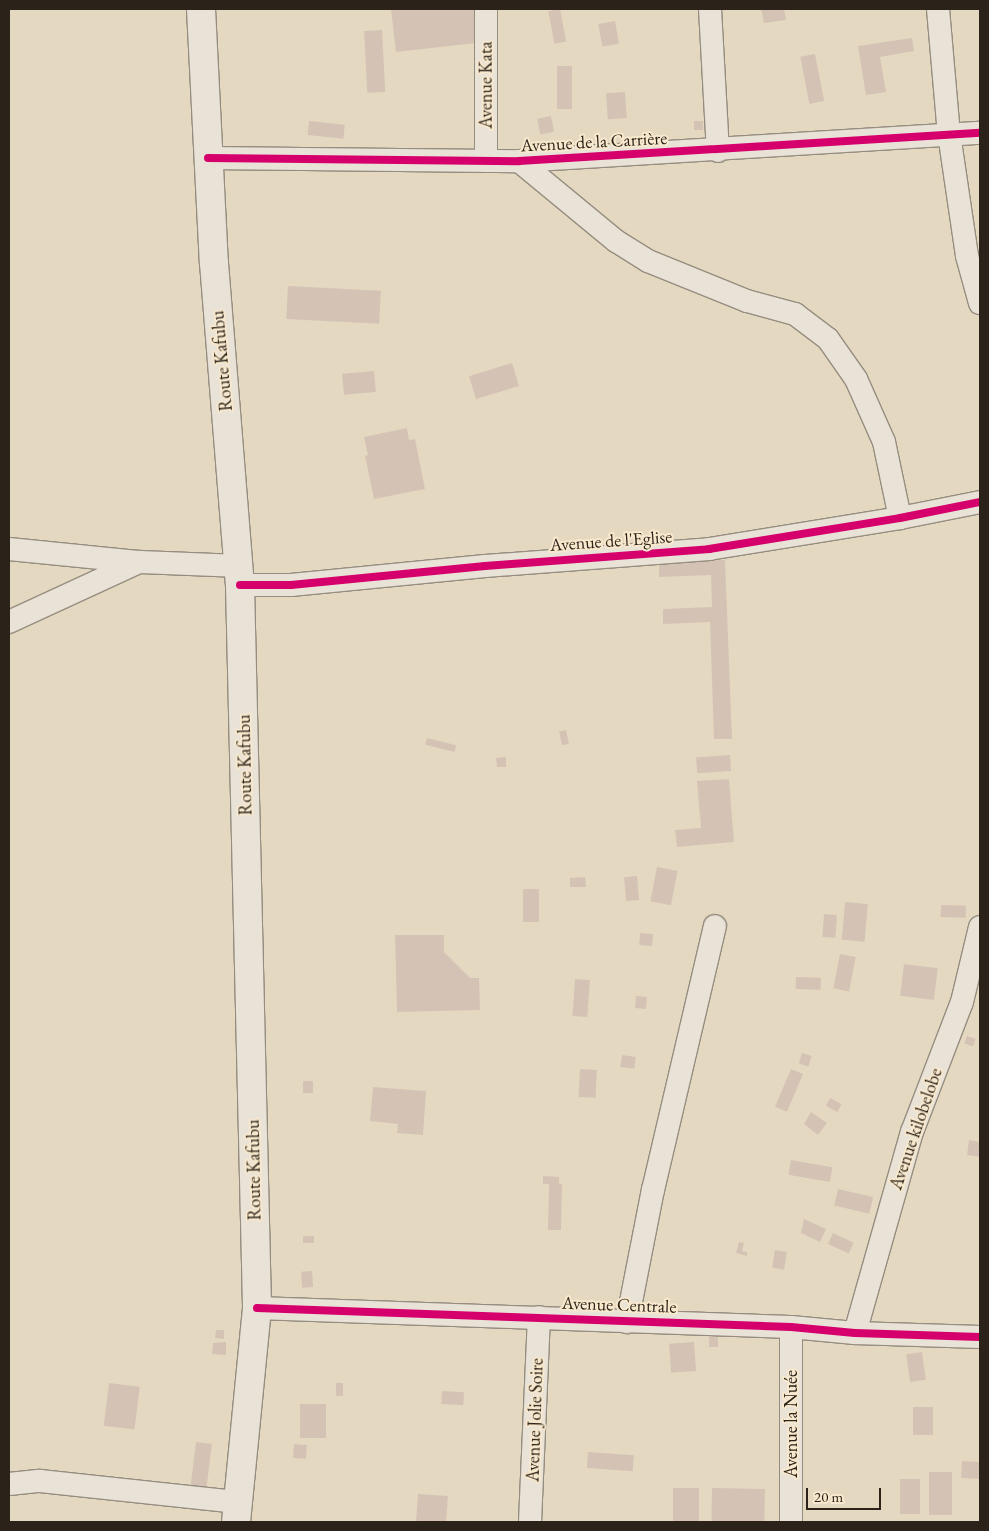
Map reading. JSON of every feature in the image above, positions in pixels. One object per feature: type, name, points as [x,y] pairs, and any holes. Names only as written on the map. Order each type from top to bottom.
[{"type":"main road","name":"Route Kafubu","points":[[200,9],[208,158],[240,576],[257,1308],[237,1512]]},
{"type":"street","name":"Avenue Kata","points":[[486,9],[486,161]]},
{"type":"street","points":[[710,9],[718,151]]},
{"type":"street","points":[[938,9],[949,134],[967,256],[980,303]]},
{"type":"street","name":"Avenue de la Carrière","points":[[208,158],[519,161],[718,151],[980,133]]},
{"type":"street","points":[[519,161],[616,241],[648,261],[747,301],[794,314],[823,334],[856,379],[884,442],[900,518]]},
{"type":"street","name":"Avenue de l'Eglise","points":[[9,549],[140,562],[291,585],[494,565],[709,549],[900,518],[980,502]]},
{"type":"street","points":[[9,622],[140,562]]},
{"type":"street","points":[[627,1322],[653,1190],[715,926]]},
{"type":"street","name":"Avenue kilobelobe","points":[[855,1333],[912,1132],[962,1002],[980,927]]},
{"type":"street","name":"Avenue Centrale","points":[[257,1308],[539,1317],[627,1322],[791,1326],[855,1333],[980,1337]]},
{"type":"street","name":"Avenue Jolie Soire","points":[[530,1522],[539,1317]]},
{"type":"street","name":"Avenue la Nuée","points":[[791,1326],[791,1522]]},
{"type":"street","points":[[9,1484],[40,1481],[237,1512]]},
{"type":"building","points":[[391,9],[482,9],[485,42],[396,52]]},
{"type":"building","points":[[560,9],[566,41],[555,44],[548,11]]},
{"type":"building","points":[[761,9],[784,9],[786,20],[764,23]]},
{"type":"building","points":[[615,21],[619,44],[602,47],[598,24]]},
{"type":"building","points":[[382,30],[385,92],[367,93],[364,31]]},
{"type":"building","points":[[912,38],[914,51],[880,57],[886,92],[866,95],[858,46]]},
{"type":"building","points":[[815,54],[824,101],[809,104],[800,57]]},
{"type":"building","points":[[557,66],[572,66],[572,109],[557,109]]},
{"type":"building","points":[[625,92],[627,118],[608,119],[606,93]]},
{"type":"building","points":[[551,116],[554,132],[540,134],[537,119]]},
{"type":"building","points":[[309,121],[345,125],[343,139],[308,135]]},
{"type":"building","points":[[694,121],[703,121],[703,130],[694,130]]},
{"type":"building","points":[[288,286],[381,291],[379,324],[286,319]]},
{"type":"building","points":[[512,363],[519,386],[476,399],[469,376]]},
{"type":"building","points":[[374,371],[376,392],[344,395],[342,374]]},
{"type":"building","points":[[407,428],[409,440],[415,439],[425,489],[374,499],[365,456],[368,455],[364,437]]},
{"type":"building","points":[[725,560],[732,739],[714,739],[710,622],[663,624],[663,609],[712,607],[711,575],[659,577],[659,562]]},
{"type":"building","points":[[566,730],[569,744],[562,745],[559,731]]},
{"type":"building","points":[[427,738],[456,745],[454,752],[425,745]]},
{"type":"building","points":[[730,755],[731,771],[697,773],[696,757]]},
{"type":"building","points":[[506,757],[506,767],[497,767],[496,758]]},
{"type":"building","points":[[729,779],[734,842],[677,847],[675,830],[701,828],[697,781]]},
{"type":"building","points":[[657,867],[678,871],[671,905],[650,901]]},
{"type":"building","points":[[637,876],[639,900],[626,901],[624,877]]},
{"type":"building","points":[[585,877],[586,887],[570,887],[570,878]]},
{"type":"building","points":[[523,889],[539,889],[539,922],[523,922]]},
{"type":"building","points":[[845,902],[868,904],[865,942],[842,940]]},
{"type":"building","points":[[941,905],[966,906],[966,918],[941,917]]},
{"type":"building","points":[[824,914],[837,915],[835,938],[822,937]]},
{"type":"building","points":[[640,933],[653,934],[652,946],[639,945]]},
{"type":"building","points":[[395,935],[444,935],[444,952],[470,978],[479,978],[480,1010],[397,1012]]},
{"type":"building","points":[[840,954],[856,957],[849,991],[833,988]]},
{"type":"building","points":[[904,964],[938,968],[934,1000],[900,996]]},
{"type":"building","points":[[796,977],[821,978],[821,990],[796,989]]},
{"type":"building","points":[[575,979],[590,980],[587,1017],[572,1016]]},
{"type":"building","points":[[636,996],[647,997],[646,1009],[635,1008]]},
{"type":"building","points":[[967,1036],[976,1039],[973,1046],[965,1044]]},
{"type":"building","points":[[802,1053],[812,1056],[808,1066],[799,1064]]},
{"type":"building","points":[[622,1055],[636,1057],[634,1069],[620,1067]]},
{"type":"building","points":[[580,1069],[597,1070],[596,1098],[579,1097]]},
{"type":"building","points":[[791,1069],[803,1074],[787,1112],[775,1107]]},
{"type":"building","points":[[303,1081],[313,1081],[313,1093],[303,1093]]},
{"type":"building","points":[[373,1087],[426,1091],[423,1135],[397,1133],[398,1124],[370,1121]]},
{"type":"building","points":[[830,1098],[842,1104],[837,1112],[826,1106]]},
{"type":"building","points":[[811,1112],[827,1123],[818,1135],[804,1124]]},
{"type":"building","points":[[969,1140],[980,1142],[980,1157],[967,1155]]},
{"type":"building","points":[[791,1160],[832,1167],[830,1182],[788,1175]]},
{"type":"building","points":[[543,1176],[559,1177],[559,1184],[562,1184],[561,1230],[548,1230],[549,1184],[543,1184]]},
{"type":"building","points":[[838,1189],[873,1197],[869,1214],[834,1206]]},
{"type":"building","points":[[804,1219],[826,1229],[820,1242],[801,1233]]},
{"type":"building","points":[[833,1233],[854,1243],[849,1254],[828,1244]]},
{"type":"building","points":[[303,1236],[314,1236],[314,1243],[303,1243]]},
{"type":"building","points":[[739,1242],[744,1243],[742,1251],[747,1252],[747,1256],[736,1253]]},
{"type":"building","points":[[775,1250],[787,1252],[784,1270],[772,1268]]},
{"type":"building","points":[[312,1271],[313,1287],[302,1288],[301,1272]]},
{"type":"building","points":[[216,1330],[224,1330],[224,1339],[215,1338]]},
{"type":"building","points":[[709,1337],[718,1337],[718,1347],[709,1347]]},
{"type":"building","points":[[226,1342],[226,1355],[212,1354],[213,1343]]},
{"type":"building","points":[[694,1342],[696,1371],[671,1373],[669,1344]]},
{"type":"building","points":[[922,1352],[926,1380],[910,1382],[906,1354]]},
{"type":"building","points":[[109,1383],[140,1387],[135,1429],[104,1426]]},
{"type":"building","points":[[336,1383],[343,1383],[343,1396],[336,1396]]},
{"type":"building","points":[[442,1391],[464,1392],[463,1405],[441,1404]]},
{"type":"building","points":[[300,1404],[326,1404],[326,1438],[300,1438]]},
{"type":"building","points":[[913,1407],[933,1407],[933,1435],[913,1435]]},
{"type":"building","points":[[196,1442],[212,1444],[206,1490],[190,1488]]},
{"type":"building","points":[[294,1444],[307,1445],[306,1459],[293,1458]]},
{"type":"building","points":[[588,1452],[634,1455],[633,1471],[587,1468]]},
{"type":"building","points":[[962,1461],[980,1462],[979,1479],[961,1478]]},
{"type":"building","points":[[929,1472],[952,1472],[952,1515],[929,1515]]},
{"type":"building","points":[[900,1479],[920,1479],[920,1514],[900,1514]]},
{"type":"building","points":[[673,1488],[699,1488],[699,1522],[673,1522]]},
{"type":"building","points":[[712,1488],[765,1489],[764,1522],[711,1522]]},
{"type":"building","points":[[418,1494],[448,1496],[446,1522],[416,1522]]},
{"type":"cycle path","points":[[208,158],[519,161],[980,133]]},
{"type":"cycle path","points":[[240,585],[291,585],[485,566],[709,549],[900,518],[980,502]]},
{"type":"cycle path","points":[[257,1308],[791,1327],[855,1333],[980,1337]]}]
